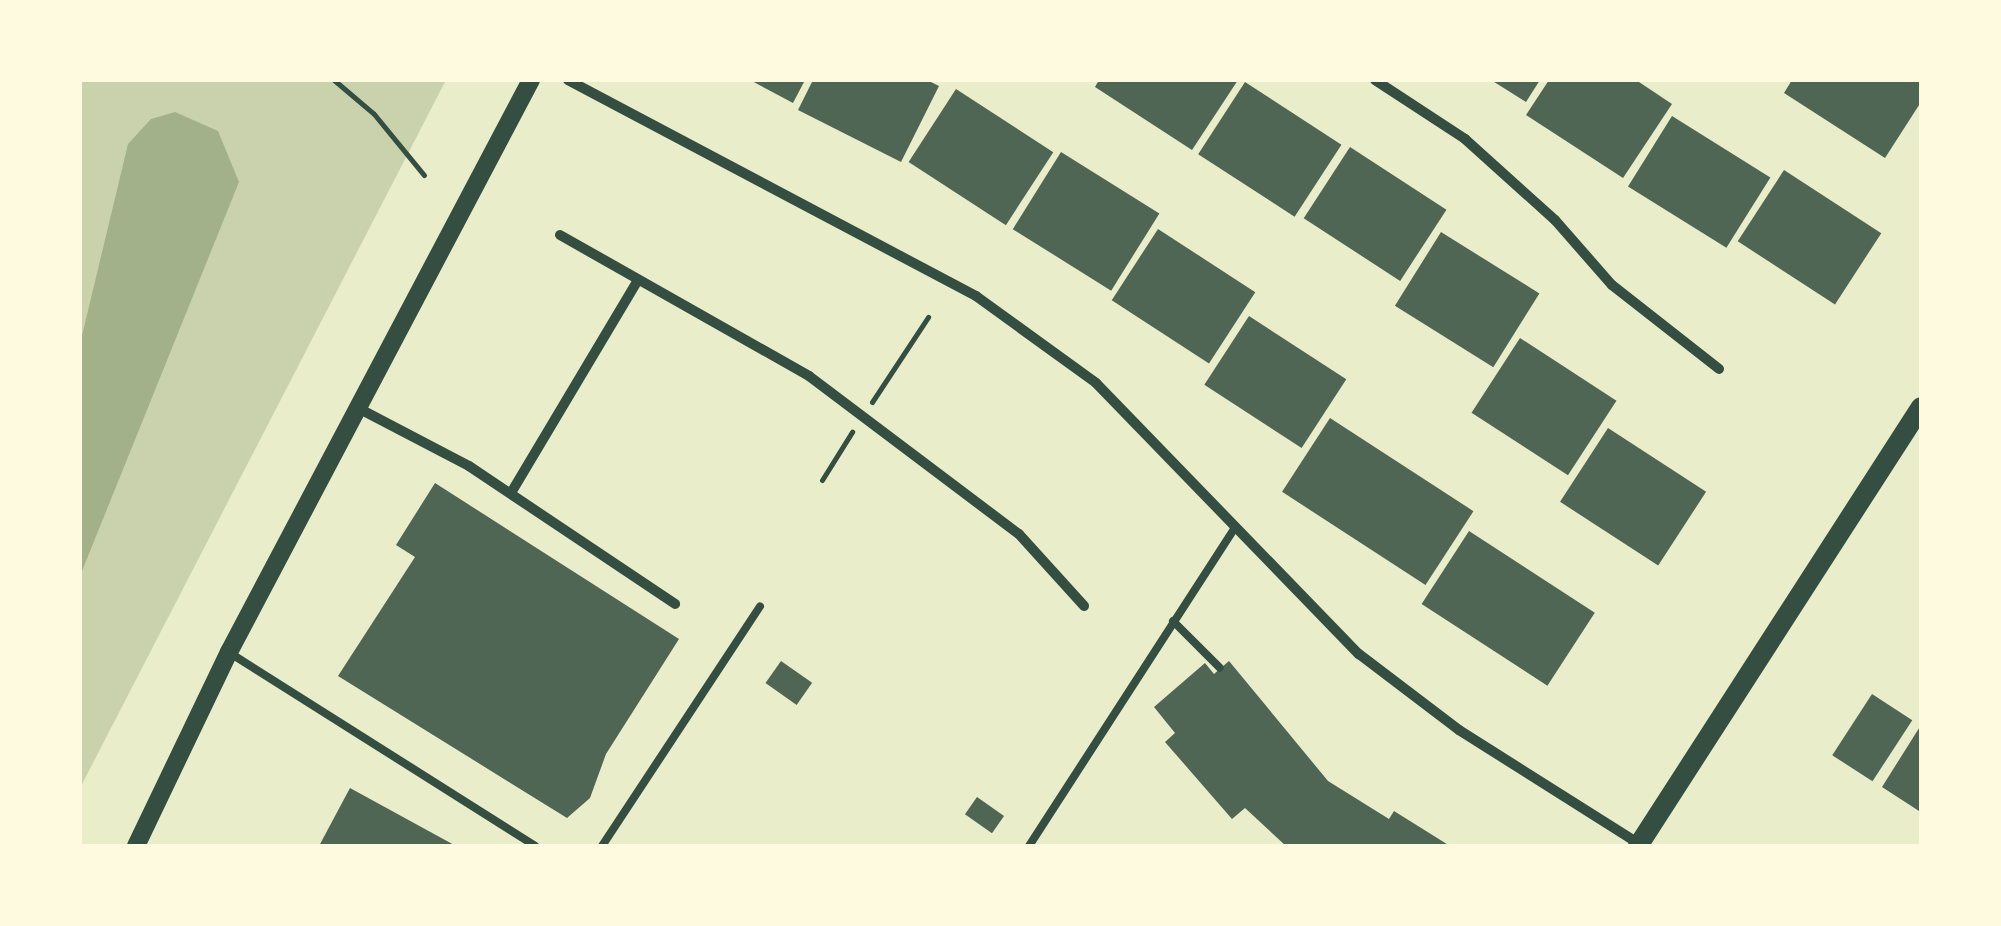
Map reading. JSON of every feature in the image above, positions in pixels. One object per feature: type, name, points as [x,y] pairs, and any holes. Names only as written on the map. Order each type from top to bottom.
[{"type":"main road","points":[[1638,845],[1921,407]]},
{"type":"street","points":[[136,846],[229,652],[531,80]]},
{"type":"street","points":[[568,80],[976,296],[1096,383],[1358,654],[1459,730],[1638,845]]},
{"type":"street","points":[[1375,80],[1465,139],[1555,220],[1612,285],[1719,369]]},
{"type":"street","points":[[560,235],[809,376],[1019,534],[1084,606]]},
{"type":"street","points":[[511,493],[638,280]]},
{"type":"street","points":[[358,408],[511,493],[674,604]]},
{"type":"lane","points":[[1028,846],[1234,529]]},
{"type":"lane","points":[[604,843],[760,606]]},
{"type":"lane","points":[[1174,621],[1220,668]]},
{"type":"lane","points":[[229,652],[535,846]]},
{"type":"path","points":[[334,80],[374,114],[424,175]]},
{"type":"path","points":[[822,480],[928,317]]},
{"type":"shaded area","points":[[80,80],[446,80],[80,788]]},
{"type":"shaded area","points":[[175,112],[218,131],[239,182],[80,576],[80,344],[128,144],[151,119]]},
{"type":"building","points":[[750,80],[805,80],[793,103]]},
{"type":"building","points":[[813,80],[927,80],[939,86],[901,162],[798,110]]},
{"type":"building","points":[[1099,80],[1238,80],[1192,150],[1095,87]]},
{"type":"building","points":[[1491,80],[1540,80],[1526,102]]},
{"type":"building","points":[[1549,80],[1636,80],[1672,104],[1623,178],[1526,115]]},
{"type":"building","points":[[1792,80],[1921,80],[1921,102],[1885,158],[1784,93]]},
{"type":"building","points":[[1245,82],[1341,145],[1295,217],[1198,154]]},
{"type":"building","points":[[956,89],[1053,152],[1006,225],[909,162]]},
{"type":"building","points":[[1672,116],[1770,177],[1726,248],[1628,186]]},
{"type":"building","points":[[1350,147],[1446,210],[1400,281],[1304,218]]},
{"type":"building","points":[[1061,152],[1159,213],[1111,291],[1013,229]]},
{"type":"building","points":[[1784,170],[1881,233],[1835,304],[1738,241]]},
{"type":"building","points":[[1158,229],[1255,292],[1209,363],[1112,300]]},
{"type":"building","points":[[1441,232],[1539,293],[1493,367],[1395,306]]},
{"type":"building","points":[[1249,316],[1346,379],[1302,448],[1204,385]]},
{"type":"building","points":[[1520,338],[1616,401],[1568,475],[1472,413]]},
{"type":"building","points":[[1330,418],[1473,511],[1425,585],[1282,492]]},
{"type":"building","points":[[1608,428],[1706,492],[1658,566],[1560,502]]},
{"type":"building","points":[[435,483],[679,639],[606,754],[590,798],[567,818],[338,676],[415,557],[396,545]]},
{"type":"building","points":[[1469,531],[1595,613],[1547,686],[1422,604]]},
{"type":"building","points":[[781,661],[812,683],[797,705],[766,683]]},
{"type":"building","points":[[1229,661],[1328,781],[1389,819],[1394,811],[1450,846],[1286,846],[1245,808],[1232,819],[1165,742],[1175,733],[1154,707],[1205,663],[1214,674]]},
{"type":"building","points":[[1872,694],[1912,720],[1872,781],[1832,755]]},
{"type":"building","points":[[1921,725],[1921,808],[1919,811],[1882,787]]},
{"type":"building","points":[[350,788],[456,846],[319,846]]},
{"type":"building","points":[[977,797],[1004,816],[992,833],[965,814]]}]
